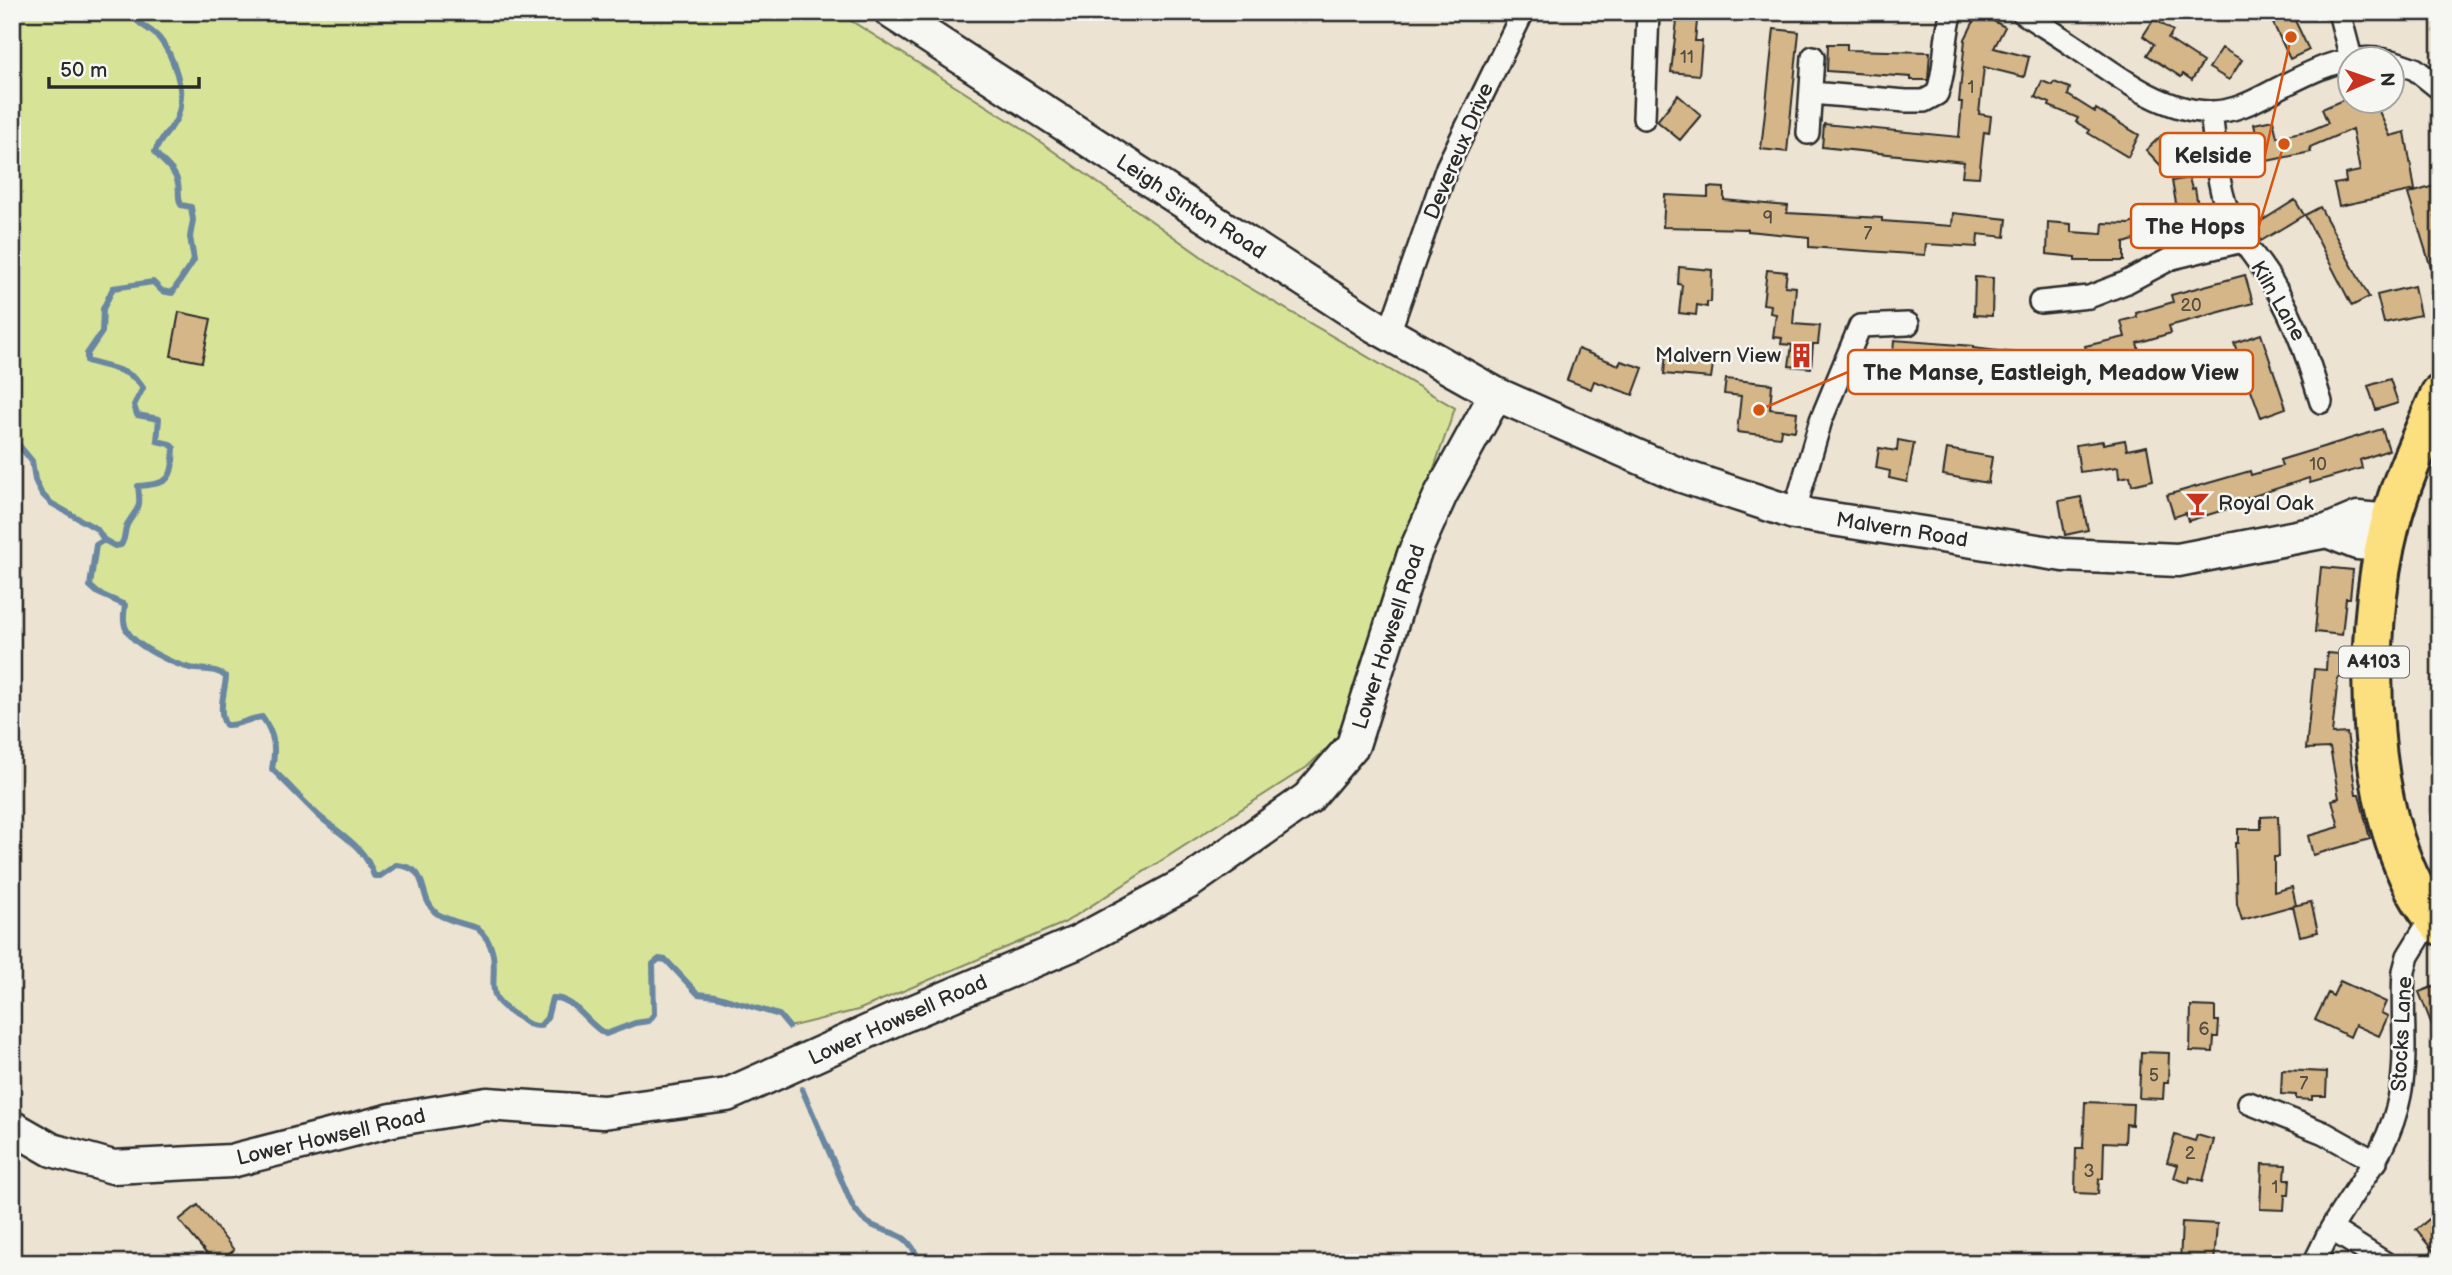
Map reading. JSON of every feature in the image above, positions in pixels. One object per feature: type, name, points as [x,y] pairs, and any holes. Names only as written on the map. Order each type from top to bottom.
[{"type":"highway","name":"A4103","points":[[2436,921],[2405,873],[2378,774],[2374,718],[2374,640],[2376,604],[2388,533],[2411,464],[2440,395]]},
{"type":"street","name":"Leigh Sinton Road","points":[[891,12],[1389,333],[1496,394]]},
{"type":"street","name":"Devereux Drive","points":[[1389,333],[1447,167],[1523,12]]},
{"type":"street","points":[[1644,118],[1648,12]]},
{"type":"street","points":[[1811,93],[1906,101],[1924,101],[1937,94],[1942,79],[1946,29],[1952,12]]},
{"type":"street","points":[[2022,12],[2116,76],[2162,101],[2186,109],[2211,113],[2248,104],[2317,68],[2336,62]]},
{"type":"street","points":[[2339,12],[2348,46]]},
{"type":"street","points":[[1808,133],[1813,57]]},
{"type":"street","points":[[2406,66],[2415,69],[2440,89]]},
{"type":"street","name":"Kiln Lane","points":[[2211,113],[2223,194],[2230,217],[2242,241],[2272,281],[2301,337],[2321,402]]},
{"type":"street","name":"Kiln Lane","points":[[2040,302],[2089,297],[2125,283],[2172,258],[2242,241]]},
{"type":"street","points":[[1794,513],[1821,420],[1860,326],[1908,324]]},
{"type":"street","name":"Malvern Road","points":[[1496,394],[1682,476],[1794,513],[2063,555],[2178,560],[2328,531],[2357,543],[2388,533]]},
{"type":"street","name":"Lower Howsell Road","points":[[12,1127],[52,1150],[113,1167],[231,1161],[392,1120],[487,1104],[603,1112],[727,1095],[898,1018],[1078,942],[1189,883],[1308,798],[1353,745],[1414,554],[1441,494],[1496,394]]},
{"type":"street","name":"Stocks Lane","points":[[2314,1263],[2331,1229],[2376,1162],[2392,1124],[2400,1097],[2404,1046],[2404,971],[2408,956],[2436,921]]},
{"type":"street","points":[[2249,1103],[2324,1133],[2376,1162]]},
{"type":"street","points":[[2331,1229],[2385,1263]]},
{"type":"green space","points":[[12,12],[837,12],[1018,126],[1226,274],[1455,408],[1340,736],[1307,767],[1064,923],[858,1010],[789,1027],[779,1015],[716,996],[698,994],[666,960],[659,959],[653,964],[654,1014],[649,1021],[635,1023],[606,1034],[574,1006],[560,999],[552,999],[547,1018],[540,1026],[531,1026],[510,1012],[495,995],[491,948],[477,928],[449,920],[435,912],[426,897],[419,876],[407,867],[396,865],[380,876],[374,876],[358,849],[319,816],[272,769],[273,742],[270,729],[262,717],[226,725],[222,708],[226,676],[218,671],[189,668],[174,663],[147,649],[133,638],[125,626],[125,605],[98,593],[90,586],[96,545],[104,539],[90,526],[56,507],[42,494],[31,460],[12,437]]},
{"type":"building","points":[[1678,12],[1698,12],[1695,41],[1702,41],[1699,75],[1671,72]]},
{"type":"building","points":[[2291,12],[2309,50],[2290,59],[2271,19]]},
{"type":"building","points":[[1978,13],[2005,27],[1994,48],[2029,57],[2024,77],[1984,67],[1979,114],[1991,116],[1989,133],[1984,132],[1979,177],[1962,176],[1964,162],[1822,147],[1824,124],[1959,137],[1962,102],[1959,102],[1965,39]]},
{"type":"building","points":[[2154,19],[2173,31],[2168,39],[2203,62],[2192,80],[2183,74],[2181,77],[2147,55],[2154,44],[2143,36]]},
{"type":"building","points":[[1774,29],[1799,32],[1787,152],[1761,149]]},
{"type":"building","points":[[1828,44],[1847,44],[1847,50],[1930,52],[1928,80],[1827,71]]},
{"type":"building","points":[[2222,48],[2242,60],[2229,80],[2209,68]]},
{"type":"building","points":[[2042,81],[2070,88],[2068,95],[2139,135],[2128,157],[2088,133],[2090,130],[2076,122],[2078,118],[2035,97]]},
{"type":"building","points":[[1678,95],[1701,115],[1680,140],[1657,121]]},
{"type":"building","points":[[2336,103],[2336,116],[2381,116],[2390,136],[2405,132],[2415,190],[2339,206],[2334,184],[2346,182],[2345,174],[2360,171],[2352,129],[2310,147],[2311,152],[2262,162],[2254,124],[2273,120],[2277,137],[2311,130],[2328,123],[2322,109]]},
{"type":"building","points":[[2161,136],[2169,144],[2171,141],[2184,155],[2166,171],[2146,150]]},
{"type":"building","points":[[2189,178],[2192,189],[2195,188],[2198,206],[2177,209],[2172,181]]},
{"type":"building","points":[[2440,184],[2440,216],[2435,217],[2440,232],[2440,284],[2436,284],[2408,194]]},
{"type":"building","points":[[1708,187],[1724,188],[1724,200],[1788,206],[1787,213],[1882,218],[1882,221],[1952,226],[1953,213],[2007,219],[2005,237],[1978,234],[1977,247],[1926,244],[1925,255],[1809,247],[1809,237],[1748,229],[1663,227],[1665,195],[1708,197]]},
{"type":"building","points":[[2295,200],[2304,215],[2261,241],[2252,227]]},
{"type":"building","points":[[2320,207],[2369,297],[2352,306],[2305,215]]},
{"type":"building","points":[[2158,215],[2163,231],[2124,243],[2124,261],[2075,261],[2075,257],[2047,254],[2048,222],[2071,224],[2071,232],[2102,234],[2103,223],[2129,224]]},
{"type":"building","points":[[1679,267],[1712,270],[1711,302],[1707,302],[1707,307],[1697,305],[1696,315],[1679,313],[1682,285],[1678,284]]},
{"type":"building","points":[[1767,270],[1787,272],[1785,286],[1796,287],[1793,324],[1820,326],[1818,344],[1813,344],[1811,368],[1789,366],[1792,345],[1781,344],[1782,338],[1773,337],[1776,314],[1770,313],[1771,305],[1763,304]]},
{"type":"building","points":[[2245,275],[2253,303],[2169,326],[2171,333],[2137,343],[2140,354],[2118,360],[2125,360],[2125,364],[2077,375],[2076,381],[2050,379],[2050,375],[2014,373],[2013,383],[1892,368],[1894,340],[1973,346],[2024,354],[2088,357],[2085,346],[2125,337],[2121,321],[2137,317],[2136,313],[2173,302],[2171,295]]},
{"type":"building","points":[[1975,277],[1993,278],[1992,316],[1974,315]]},
{"type":"building","points":[[2414,286],[2420,315],[2384,323],[2377,295]]},
{"type":"building","points":[[179,312],[211,319],[202,362],[171,356]]},
{"type":"building","points":[[2261,334],[2286,408],[2261,417],[2234,343]]},
{"type":"building","points":[[1578,349],[1619,365],[1621,361],[1643,368],[1633,395],[1594,381],[1591,389],[1567,380]]},
{"type":"building","points":[[1666,353],[1714,358],[1711,378],[1664,374]]},
{"type":"building","points":[[1726,379],[1772,384],[1770,409],[1797,412],[1795,431],[1781,429],[1780,437],[1737,432],[1741,396],[1724,394]]},
{"type":"building","points":[[2390,379],[2398,403],[2376,410],[2368,386]]},
{"type":"building","points":[[2382,429],[2389,450],[2360,460],[2362,468],[2310,483],[2309,478],[2226,505],[2227,509],[2188,521],[2186,513],[2174,517],[2167,495],[2250,471],[2251,475],[2282,466],[2280,460]]},
{"type":"building","points":[[1898,440],[1914,443],[1907,482],[1889,478],[1890,471],[1876,468],[1879,448],[1897,451]]},
{"type":"building","points":[[2125,440],[2127,450],[2147,446],[2153,480],[2132,485],[2130,476],[2119,478],[2118,467],[2080,472],[2076,445]]},
{"type":"building","points":[[1947,449],[1992,457],[1988,483],[1943,475]]},
{"type":"building","points":[[2081,497],[2088,530],[2065,535],[2059,501]]},
{"type":"building","points":[[2321,567],[2353,570],[2350,598],[2346,598],[2342,635],[2315,632]]},
{"type":"building","points":[[2327,653],[2351,655],[2350,678],[2338,677],[2332,734],[2347,733],[2356,794],[2359,794],[2370,839],[2313,855],[2308,836],[2339,827],[2332,800],[2339,798],[2330,748],[2306,749],[2314,669],[2326,670]]},
{"type":"building","points":[[2278,816],[2279,857],[2274,857],[2274,892],[2292,887],[2296,905],[2242,920],[2237,904],[2235,843],[2238,843],[2238,829],[2261,829],[2261,817]]},
{"type":"building","points":[[2311,902],[2318,932],[2300,936],[2293,906]]},
{"type":"building","points":[[2340,981],[2386,1002],[2381,1013],[2388,1016],[2379,1036],[2355,1025],[2350,1037],[2315,1020],[2328,993],[2333,996]]},
{"type":"building","points":[[2440,984],[2440,1042],[2439,1043],[2419,992]]},
{"type":"building","points":[[2191,1006],[2215,1007],[2215,1021],[2219,1021],[2213,1052],[2190,1051]]},
{"type":"building","points":[[2141,1052],[2169,1053],[2168,1083],[2164,1083],[2163,1099],[2139,1098]]},
{"type":"building","points":[[2282,1070],[2327,1072],[2326,1096],[2312,1096],[2312,1100],[2281,1094]]},
{"type":"building","points":[[2085,1102],[2133,1104],[2132,1125],[2126,1124],[2125,1143],[2104,1142],[2103,1179],[2099,1179],[2098,1194],[2075,1193],[2076,1148],[2083,1148]]},
{"type":"building","points":[[2175,1135],[2195,1141],[2197,1135],[2214,1140],[2203,1181],[2190,1177],[2189,1183],[2174,1178],[2178,1165],[2167,1162]]},
{"type":"building","points":[[2262,1164],[2286,1165],[2285,1179],[2290,1179],[2284,1210],[2260,1209]]},
{"type":"building","points":[[198,1205],[234,1250],[219,1263],[214,1263],[179,1220]]},
{"type":"building","points":[[2440,1210],[2440,1259],[2416,1230]]},
{"type":"building","points":[[2182,1222],[2217,1224],[2214,1263],[2180,1263]]},
{"type":"waterway","points":[[12,437],[32,461],[35,480],[41,493],[51,503],[97,529],[104,540],[115,546],[121,545],[127,525],[138,507],[138,486],[163,481],[168,478],[172,467],[174,448],[170,444],[157,441],[159,419],[137,415],[134,405],[143,388],[126,373],[87,361],[87,354],[102,332],[103,309],[113,288],[153,282],[162,291],[172,293],[194,260],[190,237],[193,220],[191,207],[181,205],[176,178],[155,152],[178,115],[181,96],[177,75],[159,38],[131,12]]},
{"type":"waterway","points":[[104,540],[96,545],[90,586],[98,593],[125,605],[125,626],[133,638],[147,649],[174,663],[213,671],[226,677],[222,708],[226,725],[262,717],[270,729],[273,742],[272,769],[319,816],[358,849],[374,876],[380,876],[396,865],[407,867],[419,876],[426,898],[435,912],[449,920],[477,928],[491,948],[493,985],[498,1001],[511,1012],[529,1024],[540,1026],[547,1018],[552,998],[574,1006],[606,1034],[635,1023],[649,1021],[654,1014],[653,964],[659,959],[666,960],[698,994],[716,996],[779,1015],[789,1027]]},
{"type":"waterway","points":[[802,1089],[853,1207],[872,1225],[908,1242],[920,1263]]},
{"type":"place","name":"Kelside","points":[[2291,37]]},
{"type":"place","name":"The Hops","points":[[2284,144]]},
{"type":"place","name":"Malvern View","points":[[1801,355]]},
{"type":"place","name":"The Manse, Eastleigh, Meadow View","points":[[1759,410]]},
{"type":"place","name":"Royal Oak","points":[[2198,503]]}]
